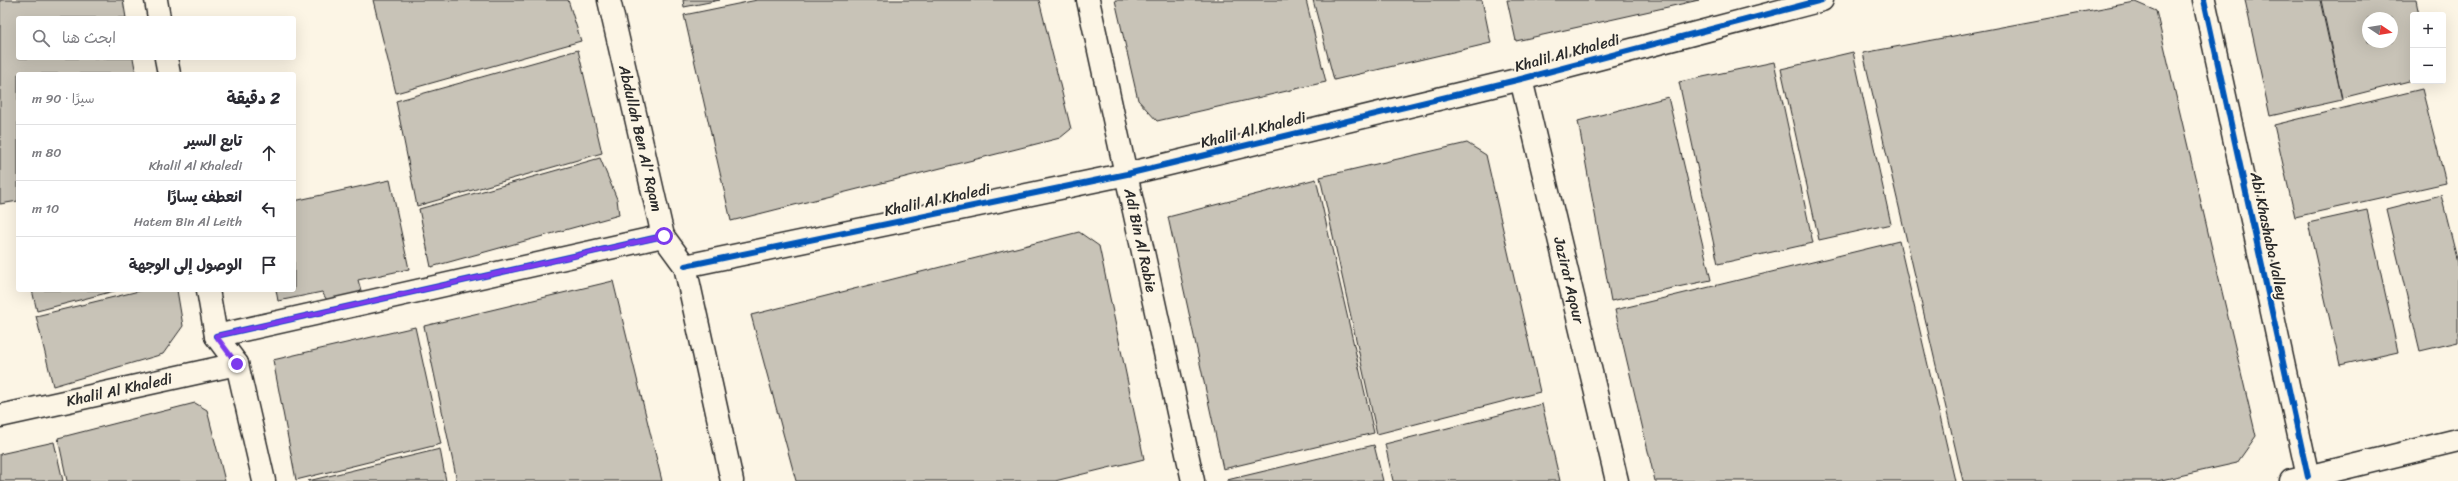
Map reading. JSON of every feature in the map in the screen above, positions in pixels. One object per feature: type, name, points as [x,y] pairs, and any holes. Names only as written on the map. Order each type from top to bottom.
[{"type":"street","points":[[156,0],[159,16]]},
{"type":"street","name":"Abdullah Ben Al' Rqam","points":[[609,0],[664,236],[685,266],[732,481]]},
{"type":"street","name":"Adi Bin Al Rabie","points":[[1088,0],[1193,481]]},
{"type":"street","name":"Khalil Al Khaledi","points":[[685,266],[1127,174],[1521,79],[1822,0]]},
{"type":"street","name":"Abi Khashaba Valley","points":[[2204,0],[2300,479]]},
{"type":"street","points":[[166,60],[169,72]]},
{"type":"street","name":"Jazirat Aqour","points":[[1521,79],[1617,481]]},
{"type":"street","points":[[216,336],[664,236]]},
{"type":"street","points":[[208,292],[216,336],[237,364],[264,481]]},
{"type":"street","name":"Khalil Al Khaledi","points":[[0,416],[237,364]]},
{"type":"street","points":[[2300,479],[2458,440]]},
{"type":"building","points":[[0,0],[123,0],[126,16],[16,16],[16,60],[133,60],[136,72],[16,72],[16,201],[0,204]]},
{"type":"building","points":[[373,0],[568,0],[581,41],[396,93]]},
{"type":"building","points":[[683,0],[720,0],[684,7]]},
{"type":"building","points":[[757,0],[1039,0],[1071,129],[1060,138],[731,221],[684,15]]},
{"type":"building","points":[[1115,0],[1306,0],[1326,82],[1157,121],[1138,100]]},
{"type":"building","points":[[1313,0],[1482,0],[1491,43],[1334,80]]},
{"type":"building","points":[[1507,0],[1699,0],[1516,41]]},
{"type":"building","points":[[2245,0],[2320,0],[2342,100],[2270,116]]},
{"type":"building","points":[[2321,0],[2416,0],[2418,12],[2410,12],[2410,81],[2342,98]]},
{"type":"building","points":[[2135,2],[2156,11],[2256,436],[2237,463],[2157,481],[1963,481],[1863,53]]},
{"type":"building","points":[[578,50],[602,153],[417,206],[396,101]]},
{"type":"building","points":[[1853,52],[1891,224],[1819,240],[1781,69]]},
{"type":"building","points":[[1774,62],[1813,243],[1718,264],[1679,82]]},
{"type":"building","points":[[2422,89],[2446,183],[2295,217],[2274,125]]},
{"type":"building","points":[[1668,97],[1711,280],[1611,301],[1578,121]]},
{"type":"building","points":[[1467,143],[1486,155],[1540,392],[1377,434],[1320,177]]},
{"type":"building","points":[[600,158],[617,199],[619,215],[431,267],[419,209]]},
{"type":"building","points":[[1316,179],[1374,433],[1223,469],[1168,217]]},
{"type":"building","points":[[390,180],[409,269],[358,280],[362,294],[328,302],[322,292],[278,301],[276,292],[296,292],[296,201]]},
{"type":"building","points":[[2441,195],[2458,263],[2458,342],[2420,351],[2386,209]]},
{"type":"building","points":[[2367,210],[2398,352],[2340,365],[2308,223]]},
{"type":"building","points":[[1079,232],[1099,246],[1144,459],[1055,481],[796,481],[751,315]]},
{"type":"building","points":[[1899,241],[1955,481],[1655,481],[1615,310]]},
{"type":"building","points":[[613,281],[662,481],[457,481],[424,326]]},
{"type":"building","points":[[32,292],[110,292],[37,311]]},
{"type":"building","points":[[135,292],[177,292],[183,326],[163,354],[53,386],[36,316]]},
{"type":"building","points":[[415,327],[441,444],[296,480],[273,360]]},
{"type":"building","points":[[195,403],[207,410],[225,481],[67,481],[58,438]]},
{"type":"building","points":[[1542,404],[1560,481],[1393,481],[1385,444]]},
{"type":"building","points":[[54,442],[63,481],[0,481],[0,454]]},
{"type":"building","points":[[1374,445],[1383,481],[1227,481],[1227,480]]},
{"type":"building","points":[[440,449],[446,481],[308,481]]},
{"type":"cycle path","points":[[685,266],[1127,174],[1521,79],[1822,0]]},
{"type":"cycle path","points":[[2204,0],[2308,477]]},
{"type":"cycle path","points":[[216,336],[663,236]]},
{"type":"route","points":[[237,364],[216,336],[664,236]]}]
